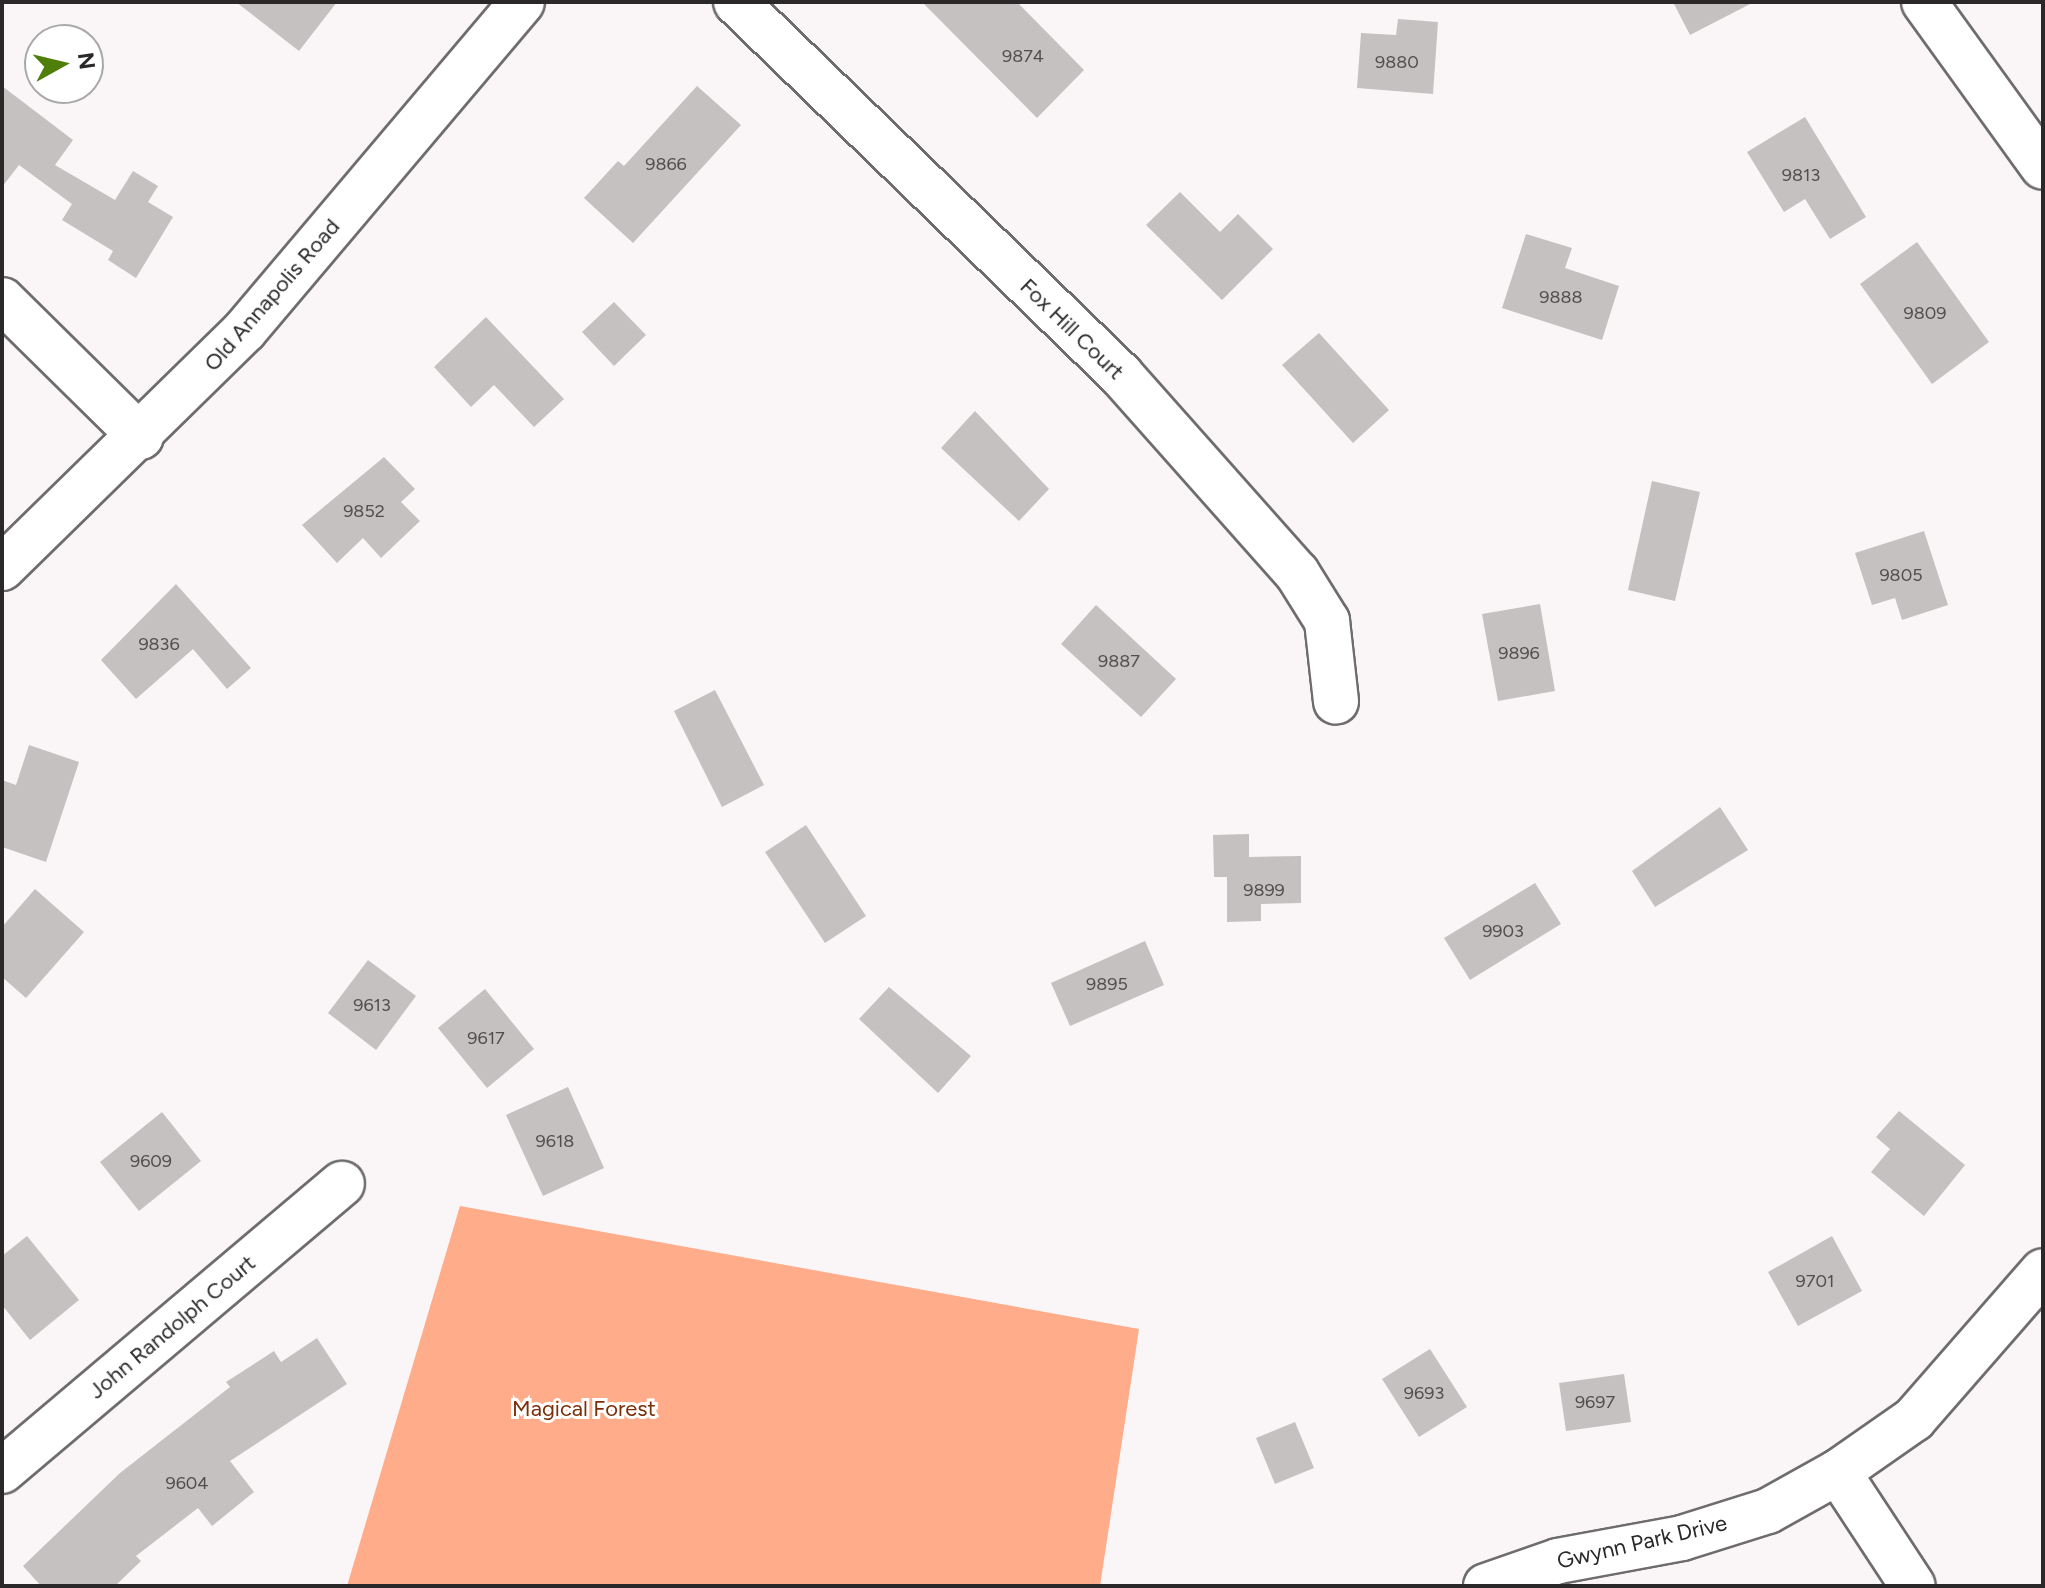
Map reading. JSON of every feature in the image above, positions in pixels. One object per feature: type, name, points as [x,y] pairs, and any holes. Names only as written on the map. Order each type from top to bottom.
[{"type":"street","name":"Old Annapolis Road","points":[[2,568],[141,437],[245,330],[522,2]]},
{"type":"street","name":"Fox Hill Court","points":[[736,2],[1121,375],[1276,549],[1327,621],[1336,701]]},
{"type":"street","points":[[1924,2],[2043,167]]},
{"type":"street","points":[[2,300],[141,437]]},
{"type":"street","name":"John Randolph Court","points":[[2,1471],[342,1184]]},
{"type":"street","name":"Gwynn Park Drive","points":[[1486,1586],[1558,1561],[1682,1538],[1768,1511],[1838,1472],[1914,1419],[2043,1271]]},
{"type":"street","points":[[1838,1472],[1913,1586]]},
{"type":"green space","name":"Magical Forest","points":[[460,1206],[1139,1329],[1100,1586],[347,1586]]},
{"type":"building","points":[[236,2],[337,2],[299,51]]},
{"type":"building","points":[[922,2],[1017,2],[1084,70],[1037,118]]},
{"type":"building","points":[[1673,2],[1754,2],[1690,35]]},
{"type":"building","points":[[1398,19],[1438,22],[1433,94],[1357,88],[1361,33],[1396,35]]},
{"type":"building","points":[[2,86],[73,140],[55,165],[115,200],[133,171],[158,186],[148,202],[173,217],[136,278],[108,260],[113,251],[62,220],[72,204],[19,165],[2,187]]},
{"type":"building","points":[[697,86],[741,125],[633,243],[584,198],[618,161],[624,166]]},
{"type":"building","points":[[1805,117],[1866,217],[1830,239],[1805,199],[1784,212],[1747,152]]},
{"type":"building","points":[[1180,192],[1220,232],[1238,214],[1273,249],[1222,300],[1146,225]]},
{"type":"building","points":[[1526,234],[1572,248],[1565,268],[1619,286],[1602,340],[1502,308]]},
{"type":"building","points":[[1917,242],[1989,342],[1932,384],[1860,284]]},
{"type":"building","points":[[614,302],[646,335],[614,366],[582,332]]},
{"type":"building","points":[[486,317],[564,399],[534,427],[494,385],[471,407],[434,367]]},
{"type":"building","points":[[1319,333],[1389,410],[1353,443],[1282,365]]},
{"type":"building","points":[[975,411],[1049,489],[1019,521],[941,448]]},
{"type":"building","points":[[384,457],[415,489],[401,502],[420,521],[381,558],[363,538],[337,563],[302,525]]},
{"type":"building","points":[[1652,481],[1700,492],[1675,601],[1628,590]]},
{"type":"building","points":[[1924,531],[1948,605],[1902,620],[1895,598],[1872,605],[1855,553]]},
{"type":"building","points":[[176,584],[251,668],[227,689],[193,649],[136,699],[101,660]]},
{"type":"building","points":[[1540,604],[1555,691],[1498,701],[1482,614]]},
{"type":"building","points":[[1096,605],[1176,679],[1141,717],[1061,644]]},
{"type":"building","points":[[715,690],[764,785],[722,807],[674,711]]},
{"type":"building","points":[[29,745],[79,762],[46,862],[2,847],[2,780],[16,785]]},
{"type":"building","points":[[1720,807],[1748,850],[1655,907],[1632,871]]},
{"type":"building","points":[[806,825],[866,916],[825,943],[765,852]]},
{"type":"building","points":[[1249,834],[1249,857],[1301,856],[1301,903],[1261,904],[1261,921],[1227,922],[1227,877],[1214,877],[1213,835]]},
{"type":"building","points":[[1535,883],[1561,924],[1470,980],[1444,938]]},
{"type":"building","points":[[35,889],[84,932],[26,998],[2,977],[2,927]]},
{"type":"building","points":[[1145,941],[1164,985],[1070,1026],[1051,983]]},
{"type":"building","points":[[368,960],[416,996],[376,1050],[328,1013]]},
{"type":"building","points":[[889,987],[971,1056],[938,1093],[859,1019]]},
{"type":"building","points":[[485,989],[534,1049],[487,1088],[438,1028]]},
{"type":"building","points":[[568,1087],[604,1168],[543,1196],[506,1115]]},
{"type":"building","points":[[1899,1111],[1965,1165],[1924,1216],[1871,1172],[1890,1149],[1876,1137]]},
{"type":"building","points":[[162,1112],[201,1161],[139,1211],[100,1162]]},
{"type":"building","points":[[27,1236],[79,1300],[30,1340],[2,1305],[2,1256]]},
{"type":"building","points":[[1832,1236],[1862,1291],[1798,1326],[1768,1272]]},
{"type":"building","points":[[317,1338],[347,1384],[230,1461],[254,1492],[212,1526],[198,1508],[136,1556],[141,1561],[115,1586],[41,1586],[23,1566],[120,1473],[230,1387],[226,1382],[274,1351],[281,1362]]},
{"type":"building","points":[[1430,1349],[1467,1407],[1419,1437],[1382,1379]]},
{"type":"building","points":[[1624,1374],[1631,1422],[1566,1431],[1559,1383]]},
{"type":"building","points":[[1295,1422],[1314,1468],[1275,1484],[1256,1438]]}]
